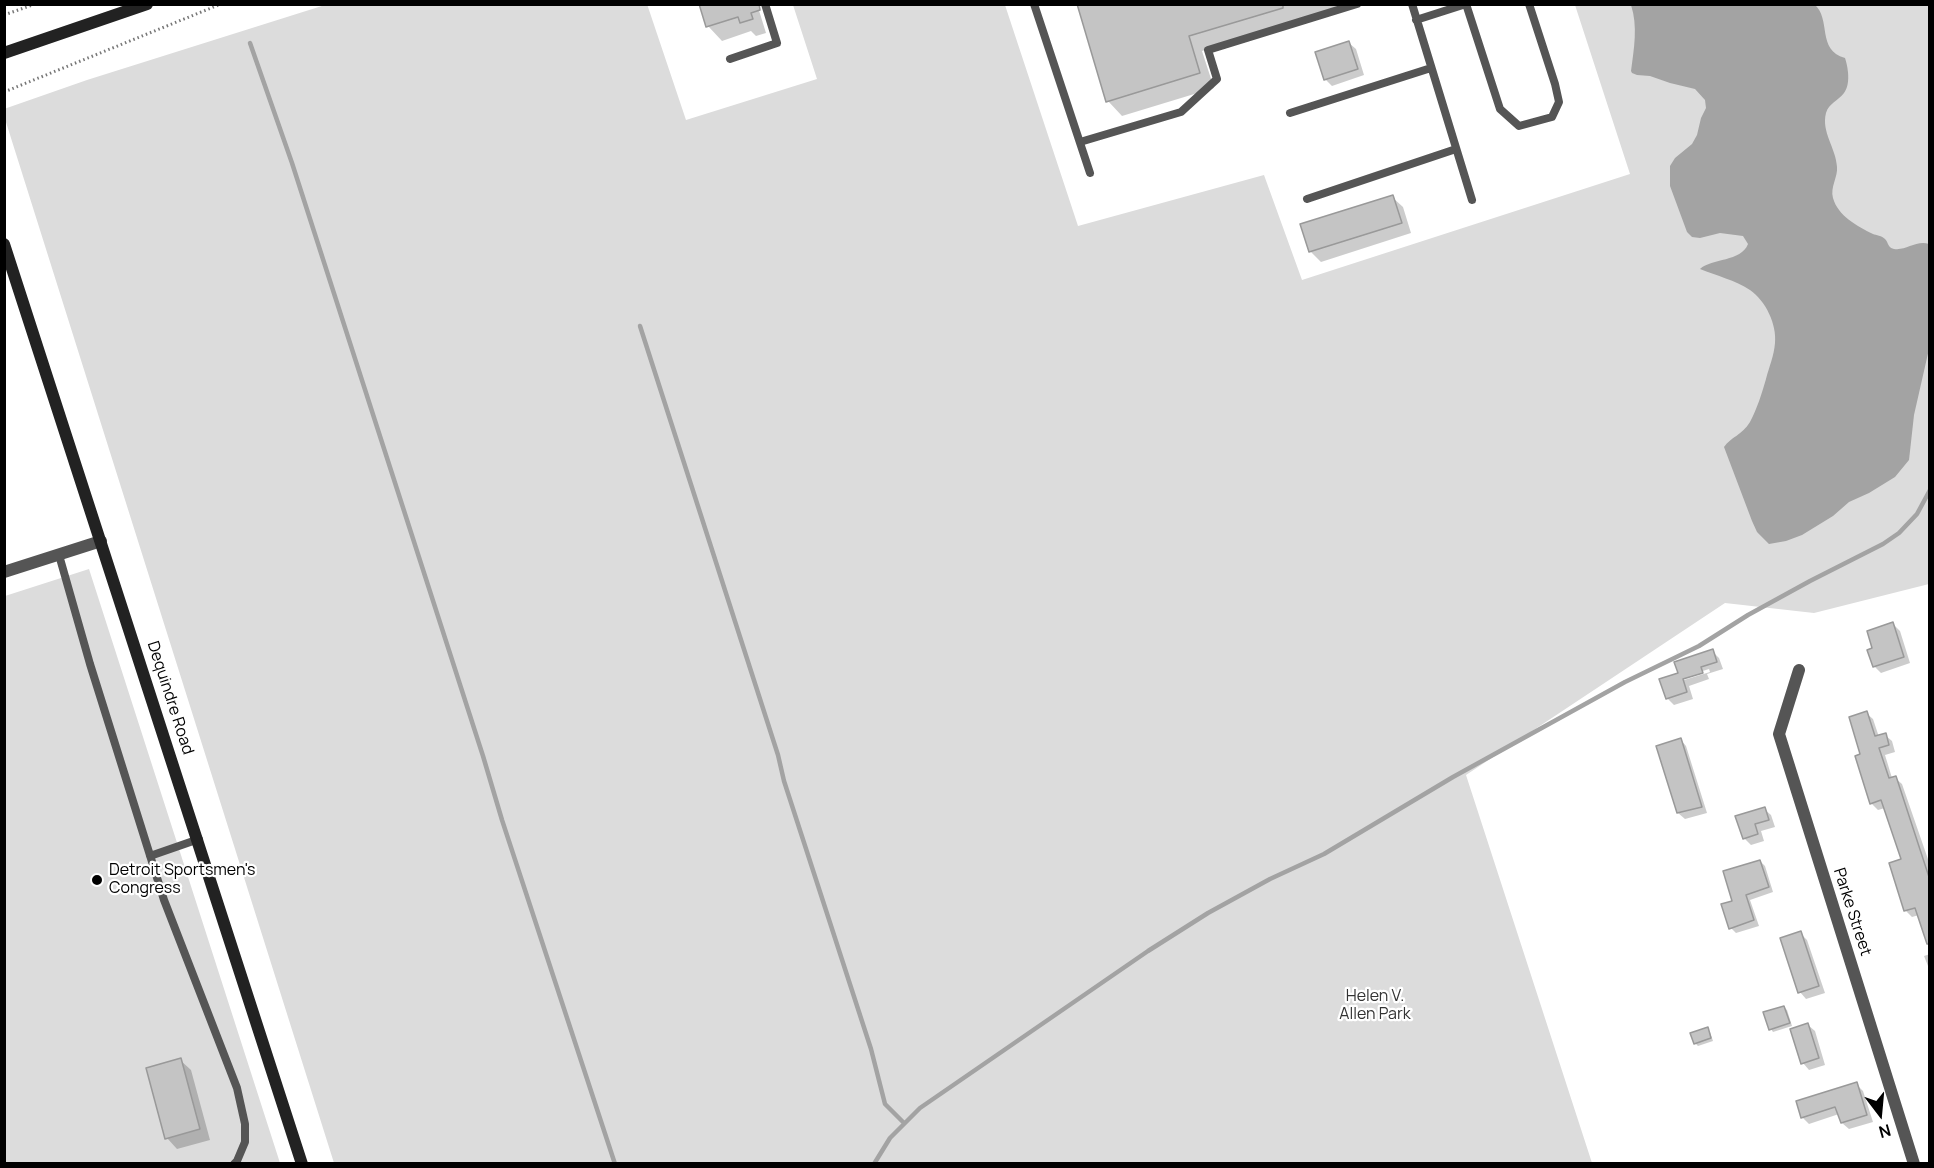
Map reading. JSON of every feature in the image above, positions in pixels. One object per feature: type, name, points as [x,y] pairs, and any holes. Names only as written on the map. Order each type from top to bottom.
[{"type":"main road","points":[[4,53],[147,4]]},
{"type":"main road","name":"Dequindre Road","points":[[4,244],[199,839],[302,1164]]},
{"type":"street","points":[[4,572],[101,541]]},
{"type":"street","name":"Parke Street","points":[[1799,670],[1779,735],[1914,1164]]},
{"type":"lane","points":[[730,59],[777,43],[765,4]]},
{"type":"lane","points":[[1034,4],[1090,173]]},
{"type":"lane","points":[[1080,142],[1181,112],[1217,79],[1208,50],[1357,4]]},
{"type":"lane","points":[[1412,4],[1472,200]]},
{"type":"lane","points":[[1416,20],[1466,4],[1500,109],[1519,126],[1552,117],[1559,102],[1529,4]]},
{"type":"lane","points":[[1290,112],[1431,68]]},
{"type":"lane","points":[[1307,199],[1456,149]]},
{"type":"lane","points":[[59,555],[90,664],[164,900],[237,1088],[245,1124],[245,1142],[234,1164]]},
{"type":"lane","points":[[150,856],[199,839]]},
{"type":"path","points":[[4,15],[35,4]]},
{"type":"path","points":[[4,92],[221,4]]},
{"type":"green space","name":"Helen V. Allen Park","points":[[647,4],[686,120],[817,79],[793,5],[1005,5],[1078,226],[1264,175],[1302,280],[1630,174],[1575,5],[1929,5],[1929,584],[1814,613],[1725,603],[1466,775],[1592,1163],[334,1163],[5,119],[4,109],[87,80],[325,5]]},
{"type":"green space","name":"Detroit Sportsmen's Congress","points":[[89,569],[280,1163],[5,1164],[5,596]]},
{"type":"shaded area","points":[[1814,4],[1822,18],[1830,48],[1845,58],[1848,71],[1846,89],[1842,96],[1829,107],[1825,120],[1837,167],[1832,190],[1835,204],[1849,220],[1884,238],[1894,249],[1920,243],[1929,244],[1929,349],[1914,415],[1909,460],[1895,477],[1849,502],[1833,516],[1802,535],[1786,541],[1769,544],[1757,532],[1724,447],[1747,426],[1757,406],[1773,357],[1775,336],[1772,321],[1761,300],[1750,290],[1700,269],[1739,254],[1748,244],[1743,236],[1720,233],[1700,238],[1692,237],[1687,232],[1670,186],[1670,166],[1675,158],[1692,144],[1697,135],[1706,108],[1705,100],[1695,89],[1632,73],[1635,29],[1631,5]]},
{"type":"building","points":[[699,4],[759,4],[760,10],[751,13],[753,19],[740,23],[738,17],[706,27]]},
{"type":"building","points":[[1077,4],[1283,4],[1283,8],[1189,36],[1200,73],[1106,102]]},
{"type":"building","points":[[1349,41],[1358,69],[1324,80],[1315,52]]},
{"type":"building","points":[[1393,195],[1402,223],[1309,252],[1300,224]]},
{"type":"building","points":[[1893,622],[1904,657],[1873,667],[1867,650],[1872,648],[1867,631]]},
{"type":"building","points":[[1713,649],[1717,662],[1701,667],[1703,673],[1683,679],[1687,692],[1666,699],[1659,679],[1678,673],[1674,662]]},
{"type":"building","points":[[1867,711],[1875,736],[1886,733],[1889,745],[1879,748],[1889,778],[1896,776],[1929,877],[1929,944],[1927,944],[1915,908],[1904,911],[1889,863],[1901,859],[1881,800],[1870,804],[1855,756],[1860,754],[1849,717]]},
{"type":"building","points":[[1681,738],[1702,807],[1677,813],[1656,746]]},
{"type":"building","points":[[1765,807],[1769,820],[1755,824],[1758,834],[1743,839],[1735,816]]},
{"type":"building","points":[[1760,860],[1769,887],[1746,895],[1754,920],[1729,929],[1721,904],[1732,901],[1723,871]]},
{"type":"building","points":[[1801,931],[1819,986],[1798,993],[1780,938]]},
{"type":"building","points":[[1784,1006],[1790,1023],[1769,1030],[1763,1012]]},
{"type":"building","points":[[1808,1023],[1819,1058],[1801,1064],[1790,1029]]},
{"type":"building","points":[[1708,1027],[1711,1038],[1694,1044],[1690,1033]]},
{"type":"building","points":[[181,1058],[200,1129],[165,1139],[146,1068]]},
{"type":"building","points":[[1857,1082],[1867,1115],[1841,1123],[1835,1107],[1801,1118],[1796,1101]]},
{"type":"waterway","points":[[250,43],[292,163],[502,820],[615,1164]]},
{"type":"waterway","points":[[640,326],[871,1049],[885,1104],[904,1123]]},
{"type":"waterway","points":[[874,1164],[890,1138],[920,1108],[1148,951],[1208,913],[1270,879],[1324,854],[1453,777],[1625,682],[1699,646],[1748,615],[1810,581],[1883,544],[1899,533],[1917,514],[1930,490]]},
{"type":"place","name":"Detroit Sportsmen's Congress","points":[[97,880]]}]
